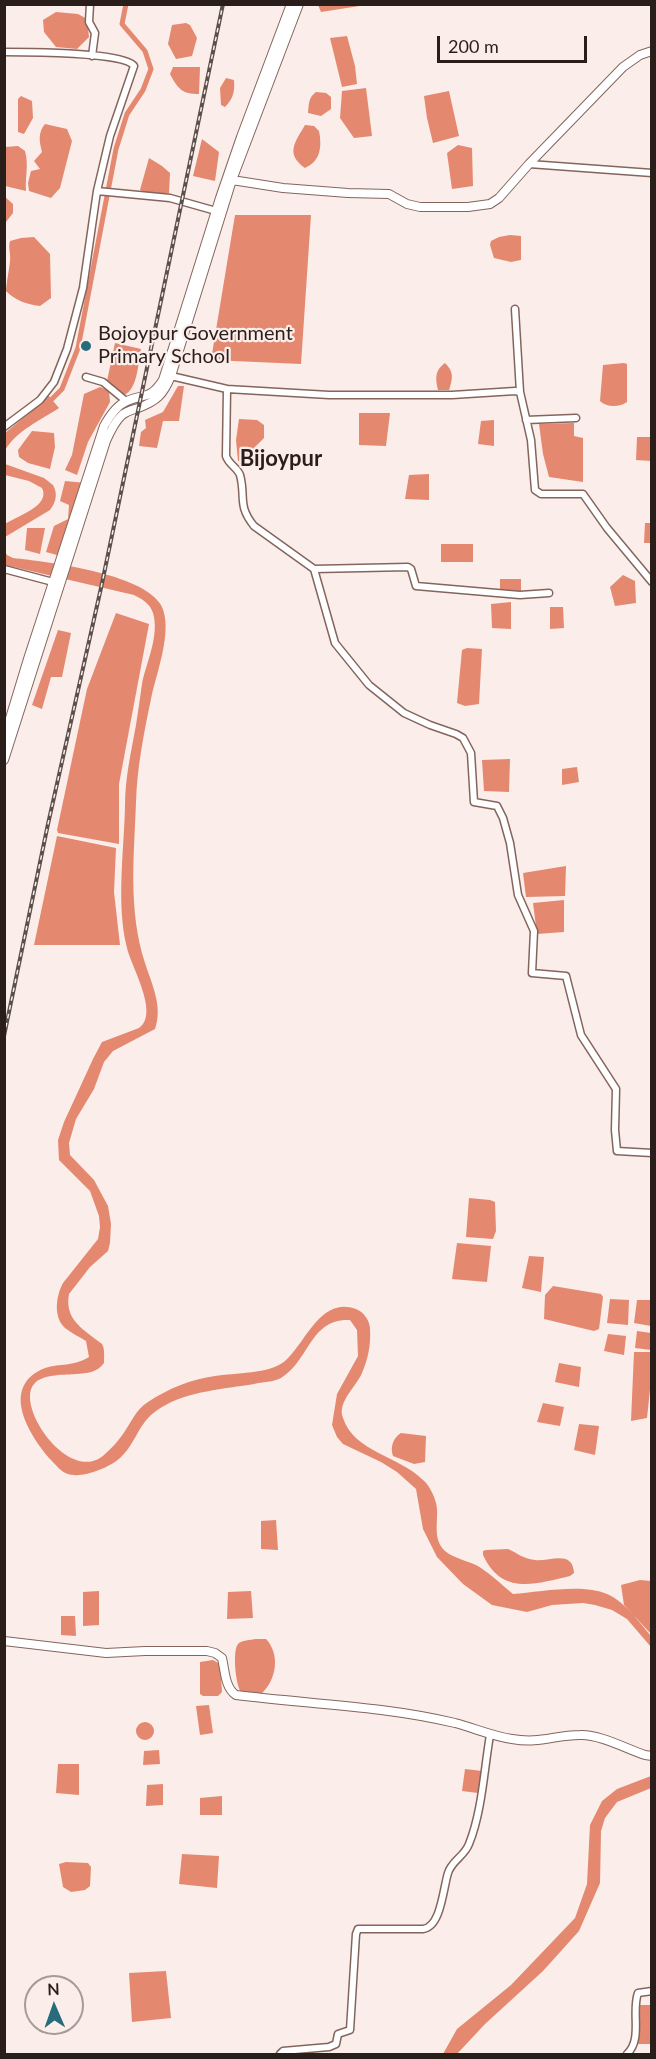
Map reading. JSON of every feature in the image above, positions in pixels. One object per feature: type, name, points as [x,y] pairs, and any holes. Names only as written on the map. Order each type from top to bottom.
[{"type":"main road","points":[[85,498],[104,426],[126,401],[153,393],[163,380],[201,259],[289,21],[291,4]]},
{"type":"main road","points":[[4,738],[106,441],[114,424],[128,411],[157,399],[164,392],[171,376],[241,137],[289,21],[299,4]]},
{"type":"main road","points":[[232,180],[283,188],[389,194],[407,204],[420,207],[468,207],[494,202],[623,67],[640,55],[651,51]]},
{"type":"main road","points":[[4,760],[57,584]]},
{"type":"main road","points":[[4,1641],[86,1652],[207,1651],[222,1658],[228,1686],[236,1695],[395,1713],[455,1723],[490,1735],[522,1741],[541,1741],[581,1734],[651,1756]]},
{"type":"street","points":[[90,4],[89,22],[95,33],[92,56]]},
{"type":"street","points":[[4,52],[92,56],[128,61],[134,66],[110,136],[98,191],[85,277],[67,349],[54,382],[40,400],[4,427]]},
{"type":"street","points":[[529,164],[651,173]]},
{"type":"street","points":[[98,191],[170,198],[218,213]]},
{"type":"street","points":[[515,309],[519,393],[531,440],[535,490],[541,494],[583,494],[651,582]]},
{"type":"street","points":[[86,376],[104,382],[126,401]]},
{"type":"street","points":[[171,376],[227,389],[329,395],[452,395],[512,390],[519,393]]},
{"type":"street","points":[[227,389],[226,456],[239,473],[243,508],[247,517],[262,533],[314,569],[408,567],[411,569],[416,586],[520,594],[549,593]]},
{"type":"street","points":[[526,420],[576,418]]},
{"type":"street","points":[[4,569],[57,584]]},
{"type":"street","points":[[314,569],[335,644],[362,677],[404,713],[463,738],[471,753],[474,802],[497,806],[503,818],[510,843],[512,868],[518,895],[534,932],[532,973],[567,976],[581,1035],[616,1089],[617,1151],[651,1153]]},
{"type":"street","points":[[280,2055],[283,2051],[329,2047],[336,2044],[338,2034],[350,2030],[351,1991],[358,1929],[428,1929],[435,1922],[448,1871],[462,1856],[474,1828],[490,1735]]},
{"type":"street","points":[[627,2055],[631,2051],[635,2037],[638,1993],[651,1991]]},
{"type":"shaded area","points":[[318,4],[366,5],[321,12]]},
{"type":"shaded area","points":[[56,12],[78,14],[87,19],[89,37],[77,49],[56,47],[44,32],[43,20]]},
{"type":"shaded area","points":[[186,23],[190,25],[197,38],[192,56],[176,59],[168,44],[172,25]]},
{"type":"shaded area","points":[[347,36],[357,84],[342,87],[330,38]]},
{"type":"shaded area","points":[[173,67],[200,67],[199,94],[184,92],[178,87],[170,74]]},
{"type":"shaded area","points":[[226,78],[234,80],[234,88],[232,98],[225,107],[221,105],[220,88]]},
{"type":"shaded area","points":[[366,88],[372,136],[354,138],[340,118],[342,91]]},
{"type":"shaded area","points":[[449,91],[459,136],[433,143],[424,96]]},
{"type":"shaded area","points":[[316,92],[326,93],[331,97],[331,109],[321,116],[308,113],[310,99]]},
{"type":"shaded area","points":[[21,96],[32,101],[33,118],[24,134],[18,132],[18,99]]},
{"type":"shaded area","points":[[45,124],[67,129],[72,141],[60,188],[51,198],[29,191],[28,183],[31,171],[40,169],[34,161],[42,152],[40,137]]},
{"type":"shaded area","points":[[305,125],[314,126],[319,131],[320,142],[317,157],[305,168],[295,158],[294,148]]},
{"type":"shaded area","points":[[202,139],[219,152],[215,181],[193,176]]},
{"type":"shaded area","points":[[458,145],[472,148],[473,186],[452,189],[447,153]]},
{"type":"shaded area","points":[[18,146],[25,151],[26,156],[26,191],[5,186],[5,147]]},
{"type":"shaded area","points":[[149,158],[170,173],[169,193],[151,195],[140,190]]},
{"type":"shaded area","points":[[4,196],[13,204],[13,213],[6,222]]},
{"type":"shaded area","points":[[235,215],[311,215],[301,364],[211,360]]},
{"type":"shaded area","points":[[510,235],[521,236],[521,260],[511,262],[494,258],[491,241]]},
{"type":"shaded area","points":[[34,237],[50,254],[51,298],[40,306],[22,302],[6,291],[10,241]]},
{"type":"shaded area","points":[[115,343],[141,349],[135,382],[129,392],[124,395],[107,381]]},
{"type":"shaded area","points":[[445,363],[452,375],[449,390],[438,390],[437,375],[439,368]]},
{"type":"shaded area","points":[[627,364],[627,402],[614,406],[606,405],[600,401],[603,365]]},
{"type":"shaded area","points":[[178,386],[184,386],[179,421],[163,421],[157,448],[139,446],[141,432],[146,428],[145,420],[163,412]]},
{"type":"shaded area","points":[[100,387],[109,391],[110,402],[88,442],[77,475],[65,470],[72,455],[84,394]]},
{"type":"shaded area","points":[[48,395],[59,408],[23,431],[5,450],[5,433]]},
{"type":"shaded area","points":[[359,413],[390,413],[386,446],[359,445]]},
{"type":"shaded area","points":[[239,419],[257,420],[264,425],[264,438],[249,453],[247,460],[238,461],[236,440]]},
{"type":"shaded area","points":[[494,420],[494,446],[478,444],[481,421]]},
{"type":"shaded area","points":[[574,423],[574,436],[583,438],[583,482],[549,477],[543,454],[539,424]]},
{"type":"shaded area","points":[[32,431],[54,433],[55,447],[50,469],[28,463],[19,457],[18,450]]},
{"type":"shaded area","points":[[637,437],[651,437],[651,461],[636,460]]},
{"type":"shaded area","points":[[5,464],[44,478],[53,485],[56,495],[50,510],[5,537],[5,524],[31,510],[42,500],[43,494],[42,488],[29,481],[5,475]]},
{"type":"shaded area","points":[[429,474],[429,500],[405,499],[409,475]]},
{"type":"shaded area","points":[[65,481],[86,483],[57,555],[46,552],[54,526],[68,519],[69,505],[60,501]]},
{"type":"shaded area","points":[[645,523],[651,523],[651,543],[644,543]]},
{"type":"shaded area","points":[[27,528],[45,528],[40,554],[25,550]]},
{"type":"shaded area","points":[[441,544],[473,544],[473,562],[441,562]]},
{"type":"shaded area","points":[[4,550],[13,558],[93,571],[135,585],[151,594],[161,605],[166,626],[163,652],[139,763],[133,863],[136,923],[145,963],[156,996],[157,1020],[155,1029],[113,1051],[104,1062],[94,1089],[76,1119],[69,1143],[70,1155],[94,1180],[108,1206],[111,1224],[108,1251],[90,1267],[69,1294],[68,1302],[74,1320],[102,1344],[104,1363],[92,1372],[50,1376],[36,1382],[30,1392],[31,1406],[38,1423],[61,1451],[76,1460],[91,1461],[110,1449],[140,1408],[155,1397],[180,1385],[198,1380],[261,1371],[278,1365],[293,1353],[323,1315],[333,1309],[343,1307],[359,1310],[370,1326],[369,1346],[362,1373],[345,1400],[343,1418],[357,1439],[413,1472],[427,1485],[436,1503],[438,1540],[445,1551],[481,1568],[513,1594],[586,1589],[607,1594],[625,1607],[651,1636],[651,1647],[627,1619],[612,1610],[595,1605],[583,1603],[552,1605],[527,1612],[492,1605],[463,1584],[437,1557],[423,1529],[416,1489],[397,1472],[381,1462],[343,1444],[332,1425],[337,1394],[358,1356],[357,1330],[350,1320],[337,1321],[326,1326],[318,1333],[291,1370],[281,1378],[195,1394],[162,1407],[143,1424],[122,1456],[96,1471],[81,1475],[65,1473],[51,1460],[34,1437],[22,1411],[21,1398],[24,1386],[31,1376],[45,1368],[77,1362],[89,1357],[86,1341],[67,1330],[61,1323],[57,1312],[57,1300],[63,1283],[98,1239],[100,1227],[99,1216],[90,1191],[59,1160],[58,1140],[64,1122],[102,1042],[139,1028],[145,1021],[147,1012],[127,948],[122,914],[122,878],[127,775],[142,684],[155,626],[153,613],[149,606],[134,595],[5,565]]},
{"type":"shaded area","points":[[623,575],[635,581],[636,603],[615,606],[610,587]]},
{"type":"shaded area","points":[[500,579],[521,579],[521,591],[500,591]]},
{"type":"shaded area","points":[[511,602],[511,629],[492,628],[491,604]]},
{"type":"shaded area","points":[[550,607],[563,607],[564,628],[550,629]]},
{"type":"shaded area","points":[[116,613],[149,624],[119,784],[119,844],[58,833],[57,830],[87,689]]},
{"type":"shaded area","points":[[58,630],[71,633],[62,677],[51,677],[42,709],[32,705]]},
{"type":"shaded area","points":[[482,649],[479,704],[465,706],[457,703],[462,650]]},
{"type":"shaded area","points":[[510,759],[509,792],[484,791],[482,760]]},
{"type":"shaded area","points":[[577,767],[579,782],[562,785],[562,769]]},
{"type":"shaded area","points":[[57,836],[116,848],[114,892],[120,945],[34,945]]},
{"type":"shaded area","points":[[566,866],[565,896],[526,897],[523,873]]},
{"type":"shaded area","points":[[564,900],[564,932],[537,934],[533,903]]},
{"type":"shaded area","points":[[469,1198],[495,1202],[496,1231],[493,1239],[466,1237]]},
{"type":"shaded area","points":[[457,1243],[491,1246],[487,1282],[452,1279]]},
{"type":"shaded area","points":[[529,1256],[544,1257],[541,1292],[522,1288]]},
{"type":"shaded area","points":[[553,1286],[601,1294],[603,1297],[599,1329],[594,1331],[544,1319],[545,1295]]},
{"type":"shaded area","points":[[610,1299],[629,1300],[628,1325],[607,1323]]},
{"type":"shaded area","points":[[637,1300],[651,1300],[651,1326],[634,1323]]},
{"type":"shaded area","points":[[637,1331],[651,1333],[651,1350],[635,1348]]},
{"type":"shaded area","points":[[608,1334],[626,1336],[624,1355],[604,1351]]},
{"type":"shaded area","points":[[634,1352],[651,1352],[651,1380],[647,1418],[631,1421]]},
{"type":"shaded area","points":[[559,1363],[581,1367],[579,1387],[555,1382]]},
{"type":"shaded area","points":[[543,1403],[564,1407],[560,1426],[537,1422]]},
{"type":"shaded area","points":[[579,1424],[599,1426],[595,1455],[574,1450]]},
{"type":"shaded area","points":[[401,1433],[426,1436],[425,1462],[414,1464],[393,1456],[393,1443]]},
{"type":"shaded area","points":[[276,1520],[278,1550],[261,1549],[261,1521]]},
{"type":"shaded area","points":[[508,1549],[535,1560],[565,1559],[573,1566],[574,1573],[570,1576],[532,1584],[510,1582],[500,1577],[491,1568],[483,1555],[483,1551],[486,1550]]},
{"type":"shaded area","points":[[640,1580],[651,1581],[651,1634],[624,1605],[621,1585]]},
{"type":"shaded area","points":[[99,1591],[99,1625],[83,1626],[83,1592]]},
{"type":"shaded area","points":[[251,1591],[253,1618],[227,1619],[228,1592]]},
{"type":"shaded area","points":[[61,1616],[75,1616],[76,1636],[61,1635]]},
{"type":"shaded area","points":[[266,1639],[271,1645],[275,1660],[273,1675],[261,1694],[241,1692],[235,1668],[238,1644]]},
{"type":"shaded area","points":[[213,1660],[220,1664],[222,1692],[218,1696],[203,1696],[200,1694],[200,1662]]},
{"type":"shaded area","points":[[209,1705],[213,1733],[200,1735],[196,1706]]},
{"type":"shaded area","points":[[141,1722],[149,1722],[154,1727],[152,1738],[141,1740],[136,1735],[136,1727]]},
{"type":"shaded area","points":[[159,1750],[160,1764],[143,1765],[144,1751]]},
{"type":"shaded area","points":[[58,1764],[79,1764],[79,1795],[56,1793]]},
{"type":"shaded area","points":[[465,1769],[482,1771],[478,1793],[462,1791]]},
{"type":"shaded area","points":[[651,1776],[651,1788],[617,1802],[605,1818],[601,1831],[600,1883],[579,1931],[543,1971],[485,2024],[457,2054],[443,2054],[457,2029],[511,1985],[575,1918],[587,1884],[590,1825],[602,1801],[617,1789]]},
{"type":"shaded area","points":[[163,1784],[163,1805],[146,1806],[147,1785]]},
{"type":"shaded area","points":[[222,1796],[222,1815],[200,1815],[200,1798]]},
{"type":"shaded area","points":[[182,1854],[219,1856],[217,1888],[179,1884]]},
{"type":"shaded area","points":[[88,1863],[91,1867],[90,1886],[85,1890],[71,1892],[63,1887],[59,1864]]},
{"type":"shaded area","points":[[166,1971],[171,2018],[132,2022],[129,1973]]},
{"type":"shaded area","points":[[640,2005],[651,2005],[651,2044],[638,2044]]},
{"type":"waterway","points":[[47,404],[62,389],[78,348],[116,149],[127,114],[143,90],[151,69],[145,51],[122,24],[126,4]]},
{"type":"railway","points":[[4,1036],[48,824],[101,588],[223,4]]},
{"type":"place","name":"Bojoypur Government Primary School","points":[[86,346]]},
{"type":"district","name":"Bijoypur","points":[[281,459]]}]
